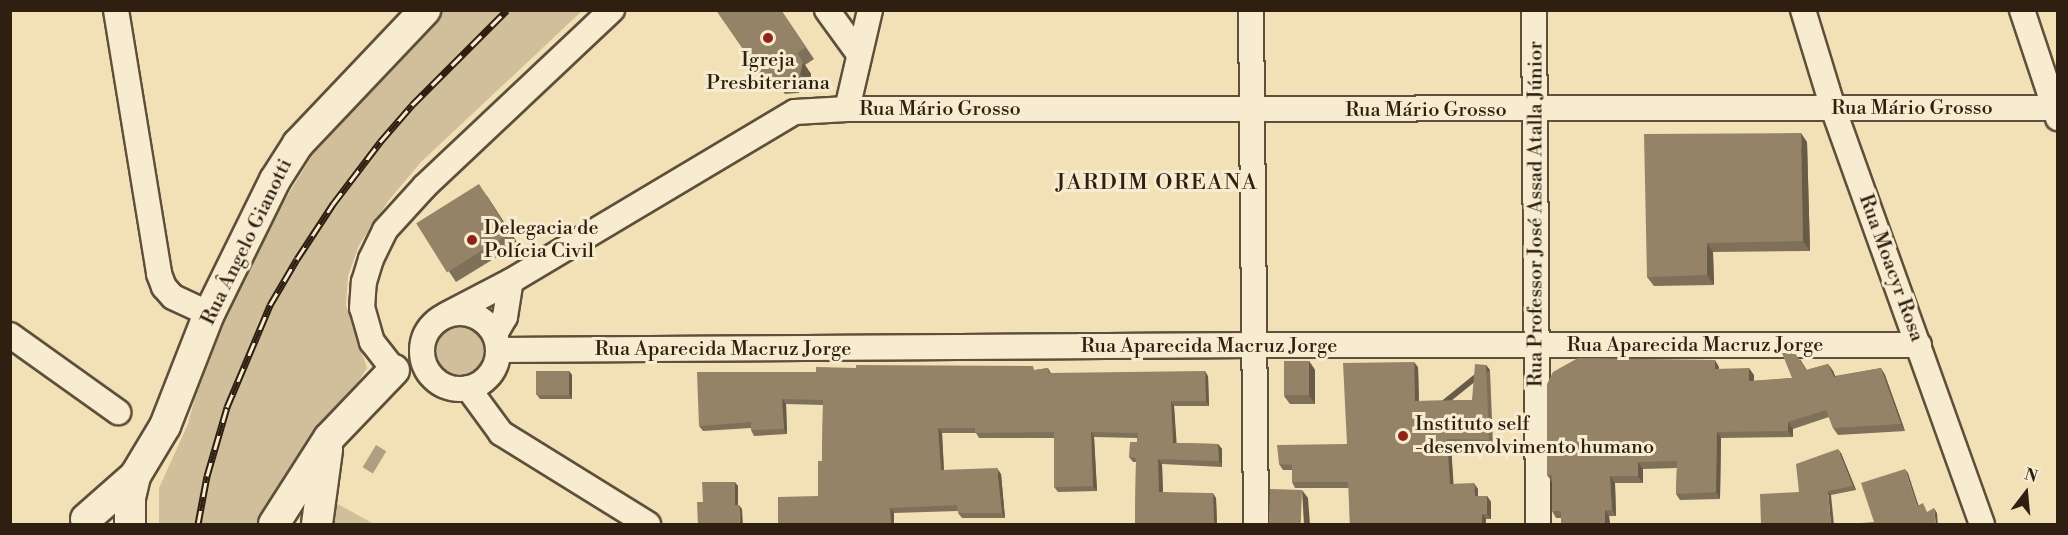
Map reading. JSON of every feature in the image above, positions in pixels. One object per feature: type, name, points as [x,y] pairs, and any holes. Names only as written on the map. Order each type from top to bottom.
[{"type":"street","points":[[116,10],[159,274],[164,287],[173,297],[209,314]]},
{"type":"street","name":"Rua Ângelo Gianotti","points":[[130,525],[130,498],[135,476],[165,426],[209,314],[275,180],[298,144],[425,10]]},
{"type":"street","points":[[511,281],[505,317],[496,342],[495,368],[488,377],[468,388],[454,388],[434,378],[394,370],[372,342],[362,308],[364,282],[371,259],[385,231],[425,186],[612,10]]},
{"type":"street","points":[[827,10],[859,54]]},
{"type":"street","points":[[847,109],[870,10]]},
{"type":"street","points":[[1251,10],[1256,525]]},
{"type":"street","name":"Rua Professor José Assad Atalla Júnior","points":[[1534,10],[1538,525]]},
{"type":"street","name":"Rua Moacyr Rosa","points":[[1803,10],[1833,108],[1982,525]]},
{"type":"street","points":[[2022,10],[2056,111]]},
{"type":"street","name":"Rua Mário Grosso","points":[[511,281],[795,112],[847,109],[1833,108],[2056,111]]},
{"type":"street","points":[[274,525],[329,438],[437,323],[511,281]]},
{"type":"street","points":[[434,378],[422,356],[423,343],[437,323],[469,314],[488,325],[496,342]]},
{"type":"street","points":[[10,335],[118,412]]},
{"type":"street","name":"Rua Aparecida Macruz Jorge","points":[[496,342],[1919,345]]},
{"type":"street","points":[[468,388],[501,433],[648,525]]},
{"type":"street","points":[[317,525],[329,438]]},
{"type":"street","name":"Rua Ângelo Gianotti","points":[[80,522],[135,476]]},
{"type":"street","points":[[80,522],[110,518],[123,525]]},
{"type":"shaded area","points":[[442,11],[582,11],[421,162],[389,200],[359,245],[348,276],[346,305],[367,368],[336,417],[258,524],[159,524],[159,488],[188,424],[204,362],[257,246],[314,152],[338,119]]},
{"type":"shaded area","points":[[457,321],[468,323],[481,334],[486,350],[484,361],[473,374],[457,379],[446,377],[433,366],[428,350],[430,339],[441,326]]},
{"type":"shaded area","points":[[376,445],[386,451],[373,473],[363,467]]},
{"type":"shaded area","points":[[336,503],[374,524],[333,524]]},
{"type":"building","name":"Igreja Presbiteriana","points":[[716,10],[781,10],[806,47],[797,53],[803,62],[800,74],[790,82],[776,82],[769,72],[762,76]]},
{"type":"building","points":[[1801,133],[1803,241],[1707,243],[1707,275],[1647,277],[1644,134]]},
{"type":"building","name":"Delegacia de Polícia Civil","points":[[479,184],[510,233],[447,272],[416,223]]},
{"type":"building","points":[[1782,353],[1795,353],[1806,370],[1828,364],[1834,377],[1881,368],[1901,424],[1833,428],[1826,410],[1788,422],[1788,431],[1717,432],[1716,492],[1676,494],[1677,461],[1638,462],[1638,476],[1610,476],[1612,510],[1605,510],[1605,525],[1561,525],[1561,511],[1552,511],[1552,475],[1547,475],[1547,384],[1553,372],[1578,358],[1715,360],[1715,369],[1749,368],[1749,381],[1792,378]]},
{"type":"building","points":[[1284,361],[1309,361],[1309,395],[1284,395]]},
{"type":"building","points":[[1414,362],[1415,401],[1472,400],[1475,364],[1486,365],[1489,440],[1447,439],[1450,484],[1474,483],[1475,496],[1487,496],[1487,514],[1482,514],[1482,525],[1350,525],[1348,482],[1292,482],[1292,465],[1279,464],[1277,445],[1347,444],[1343,363]]},
{"type":"building","points":[[856,365],[1033,366],[1034,370],[1048,368],[1048,373],[1205,371],[1206,401],[1171,401],[1173,443],[1218,444],[1219,461],[1158,459],[1159,492],[1213,493],[1214,525],[1135,525],[1136,458],[1129,457],[1130,442],[1137,442],[1138,433],[1091,432],[1093,486],[1054,487],[1054,432],[975,433],[975,428],[938,428],[941,470],[997,468],[1002,513],[958,513],[957,505],[890,508],[891,525],[778,525],[778,497],[818,496],[818,461],[822,461],[823,400],[782,399],[784,429],[751,430],[751,422],[699,426],[697,372],[816,372],[816,367],[856,368]]},
{"type":"building","points":[[536,371],[569,371],[569,395],[536,395]]},
{"type":"building","points":[[1838,449],[1853,486],[1828,491],[1831,525],[1761,525],[1760,494],[1799,492],[1796,464]]},
{"type":"building","points":[[1905,469],[1917,506],[1923,503],[1927,512],[1934,508],[1936,525],[1834,525],[1874,522],[1861,483]]},
{"type":"building","points":[[702,482],[735,482],[735,505],[739,505],[740,525],[698,525],[697,502],[703,502]]},
{"type":"building","points":[[1270,489],[1302,490],[1301,524],[1269,524]]},
{"type":"railway","points":[[198,524],[207,476],[227,407],[270,305],[297,259],[333,204],[380,142],[412,105],[507,10]]},
{"type":"place","name":"Igreja Presbiteriana","points":[[768,38]]},
{"type":"place","name":"Delegacia de Polícia Civil","points":[[472,240]]},
{"type":"place","name":"Instituto self -desenvolvimento humano","points":[[1403,436]]},
{"type":"district","name":"JARDIM OREANA","points":[[1157,183]]}]
